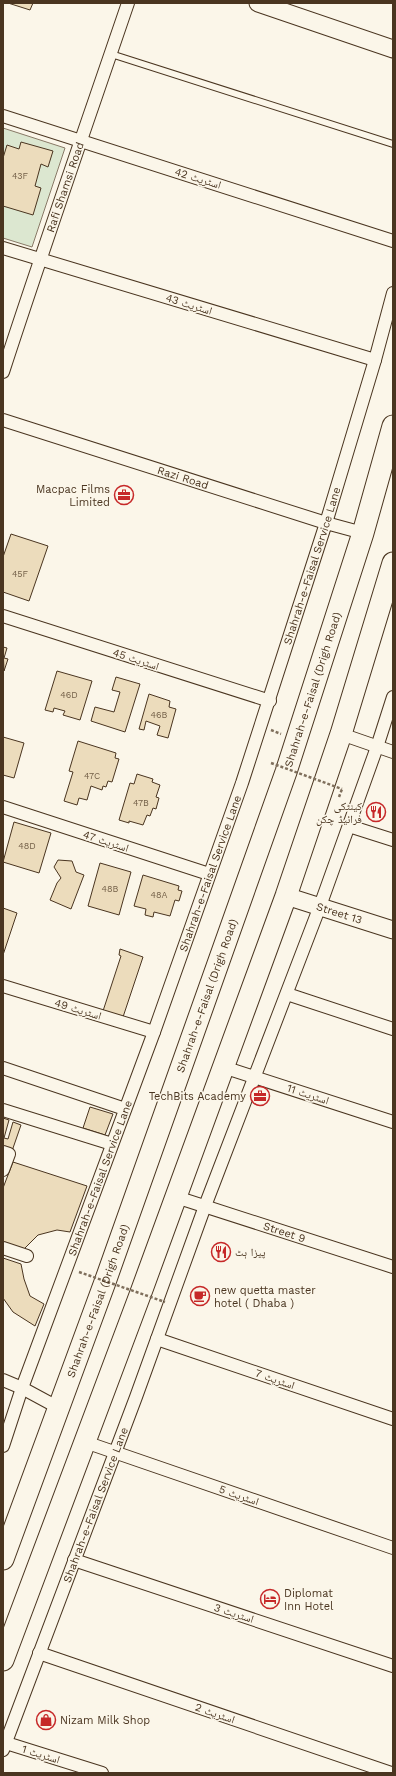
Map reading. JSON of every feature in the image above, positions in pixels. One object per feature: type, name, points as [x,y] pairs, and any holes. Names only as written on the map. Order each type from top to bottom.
[{"type":"highway","name":"Shahrah-e-Faisal (Drigh Road)","points":[[3,1559],[10,1522],[59,1408],[286,772],[363,533],[393,426]]},
{"type":"highway","points":[[3,1660],[176,1197],[286,896],[341,734],[393,563]]},
{"type":"main road","points":[[258,3],[393,50]]},
{"type":"main road","name":"Street 13","points":[[286,896],[393,930]]},
{"type":"street","name":"Rafi Shamsi Road","points":[[3,372],[39,259],[82,142],[128,3]]},
{"type":"street","name":"اسٹریٹ 42","points":[[3,116],[393,241]]},
{"type":"street","name":"اسٹریٹ 43","points":[[3,248],[375,360]]},
{"type":"street","name":"Shahrah-e-Faisal Service Lane","points":[[3,1446],[22,1388],[154,1032],[270,701],[326,523],[375,360],[393,293]]},
{"type":"street","name":"Razi Road","points":[[3,420],[326,523],[363,533]]},
{"type":"street","name":"اسٹریٹ 45","points":[[3,616],[270,701]]},
{"type":"street","name":"Shahrah-e-Faisal Service Lane","points":[[4,1745],[157,1340],[205,1206],[320,906],[377,747],[393,697]]},
{"type":"street","points":[[341,734],[393,752]]},
{"type":"street","name":"اسٹریٹ 47","points":[[3,808],[209,874]]},
{"type":"street","points":[[349,826],[393,840]]},
{"type":"street","name":"اسٹریٹ 49","points":[[3,986],[154,1032]]},
{"type":"street","points":[[287,994],[393,1029]]},
{"type":"street","name":"اسٹریٹ 11","points":[[223,1067],[393,1122]]},
{"type":"street","points":[[3,1068],[125,1109]]},
{"type":"street","points":[[3,1110],[112,1144]]},
{"type":"street","points":[[3,1152],[9,1154],[3,1170]]},
{"type":"street","name":"Street 9","points":[[176,1197],[393,1268]]},
{"type":"street","points":[[3,1248],[27,1256]]},
{"type":"street","name":"اسٹریٹ 7","points":[[157,1340],[393,1419]]},
{"type":"street","points":[[3,1380],[22,1388],[59,1408]]},
{"type":"street","name":"اسٹریٹ 5","points":[[85,1442],[393,1548]]},
{"type":"street","name":"اسٹریٹ 3","points":[[74,1560],[393,1666]]},
{"type":"street","name":"اسٹریٹ 2","points":[[39,1653],[391,1773]]},
{"type":"street","name":"اسٹریٹ 1","points":[[4,1745],[102,1773]]},
{"type":"lane","points":[[111,54],[393,144]]},
{"type":"path","points":[[272,763],[342,789]]},
{"type":"path","points":[[79,1272],[165,1302]]},
{"type":"green space","points":[[3,128],[65,148],[32,247],[3,238]]},
{"type":"building","points":[[8,3],[33,3],[30,10]]},
{"type":"building","points":[[21,142],[53,151],[48,167],[41,164],[35,186],[41,188],[33,215],[3,206],[3,158],[7,145],[19,149]]},
{"type":"building","points":[[11,534],[48,546],[29,601],[3,592],[3,557]]},
{"type":"building","points":[[3,647],[7,648],[4,658],[8,659],[4,671]]},
{"type":"building","points":[[57,671],[92,681],[80,720],[63,715],[65,711],[54,708],[53,712],[45,710]]},
{"type":"building","points":[[116,677],[140,684],[125,732],[91,721],[95,707],[114,712],[120,692],[112,690]]},
{"type":"building","points":[[149,694],[170,701],[169,707],[176,709],[168,738],[157,735],[160,726],[146,721],[144,730],[139,729]]},
{"type":"building","points":[[3,737],[24,743],[14,778],[3,775]]},
{"type":"building","points":[[78,741],[116,753],[115,758],[119,759],[112,782],[108,781],[106,787],[103,786],[102,790],[91,786],[87,800],[79,798],[77,805],[64,801],[73,772],[69,771]]},
{"type":"building","points":[[137,774],[153,779],[152,782],[160,785],[156,797],[159,798],[156,809],[153,808],[150,816],[147,815],[143,825],[119,820],[130,783],[134,784]]},
{"type":"building","points":[[14,822],[51,833],[39,873],[3,862]]},
{"type":"building","points":[[58,860],[72,861],[76,872],[84,875],[71,909],[50,900],[57,883],[61,878],[54,867]]},
{"type":"building","points":[[100,863],[131,872],[119,915],[88,906]]},
{"type":"building","points":[[143,875],[179,886],[178,890],[182,891],[179,901],[175,900],[170,916],[154,912],[153,917],[145,915],[146,909],[134,906]]},
{"type":"building","points":[[3,908],[17,913],[3,955]]},
{"type":"building","points":[[120,949],[143,957],[123,1017],[103,1011],[121,956],[119,955]]},
{"type":"building","points":[[90,1107],[113,1114],[105,1135],[83,1128]]},
{"type":"building","points":[[3,1118],[9,1120],[4,1138],[8,1139],[13,1122],[21,1125],[12,1151],[3,1147]]},
{"type":"building","points":[[13,1162],[87,1186],[70,1232],[57,1230],[38,1235],[23,1250],[3,1243],[3,1188]]},
{"type":"building","points":[[3,1258],[21,1264],[30,1296],[44,1304],[35,1326],[13,1312],[3,1298]]},
{"type":"place","name":"Macpac Films Limited","points":[[124,495]]},
{"type":"place","name":"کینٹکی فرائیڈ چکن","points":[[376,812]]},
{"type":"place","name":"TechBits Academy","points":[[260,1096]]},
{"type":"place","name":"پیزا ہٹ","points":[[221,1252]]},
{"type":"place","name":"new quetta master hotel ( Dhaba )","points":[[200,1296]]},
{"type":"place","name":"Diplomat Inn Hotel","points":[[270,1599]]},
{"type":"place","name":"Nizam Milk Shop","points":[[46,1720]]}]
